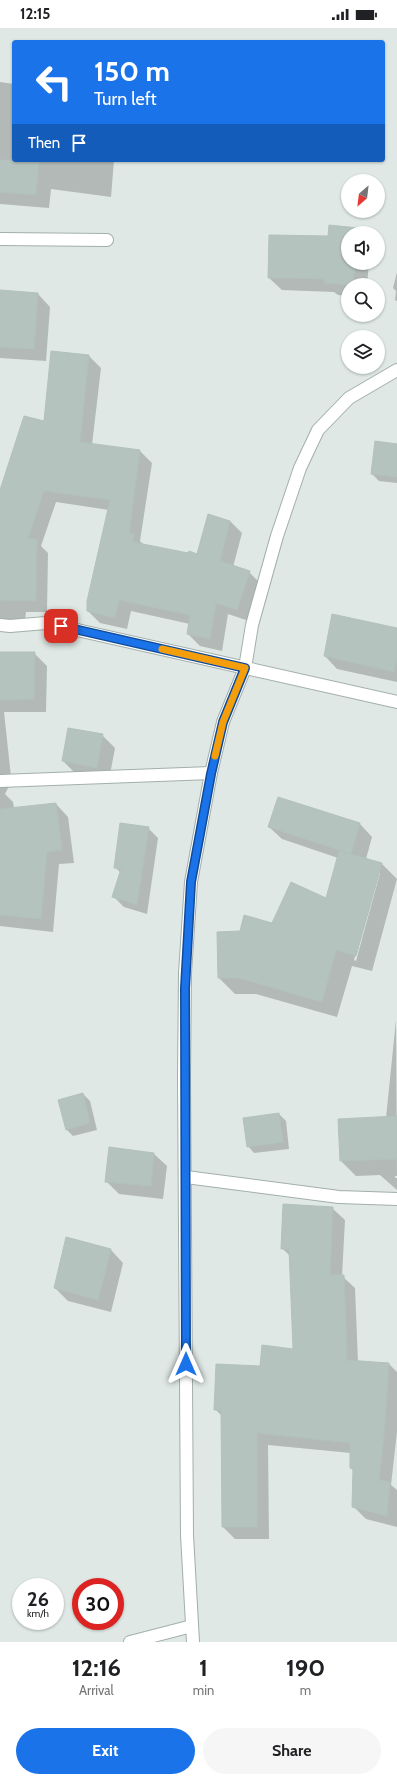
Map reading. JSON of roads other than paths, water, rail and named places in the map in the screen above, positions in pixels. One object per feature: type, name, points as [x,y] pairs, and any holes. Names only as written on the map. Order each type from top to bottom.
[{"type":"street","points":[[0,239],[107,240]]},
{"type":"street","points":[[194,1642],[187,1535],[185,973],[191,882],[211,774],[223,722],[245,668],[252,625],[277,536],[300,468],[318,430],[349,398],[397,370]]},
{"type":"street","points":[[0,625],[10,626],[46,623],[397,702]]},
{"type":"street","points":[[0,781],[211,774]]},
{"type":"street","points":[[186,1177],[339,1197],[397,1199]]},
{"type":"street","points":[[130,1642],[192,1626]]}]
